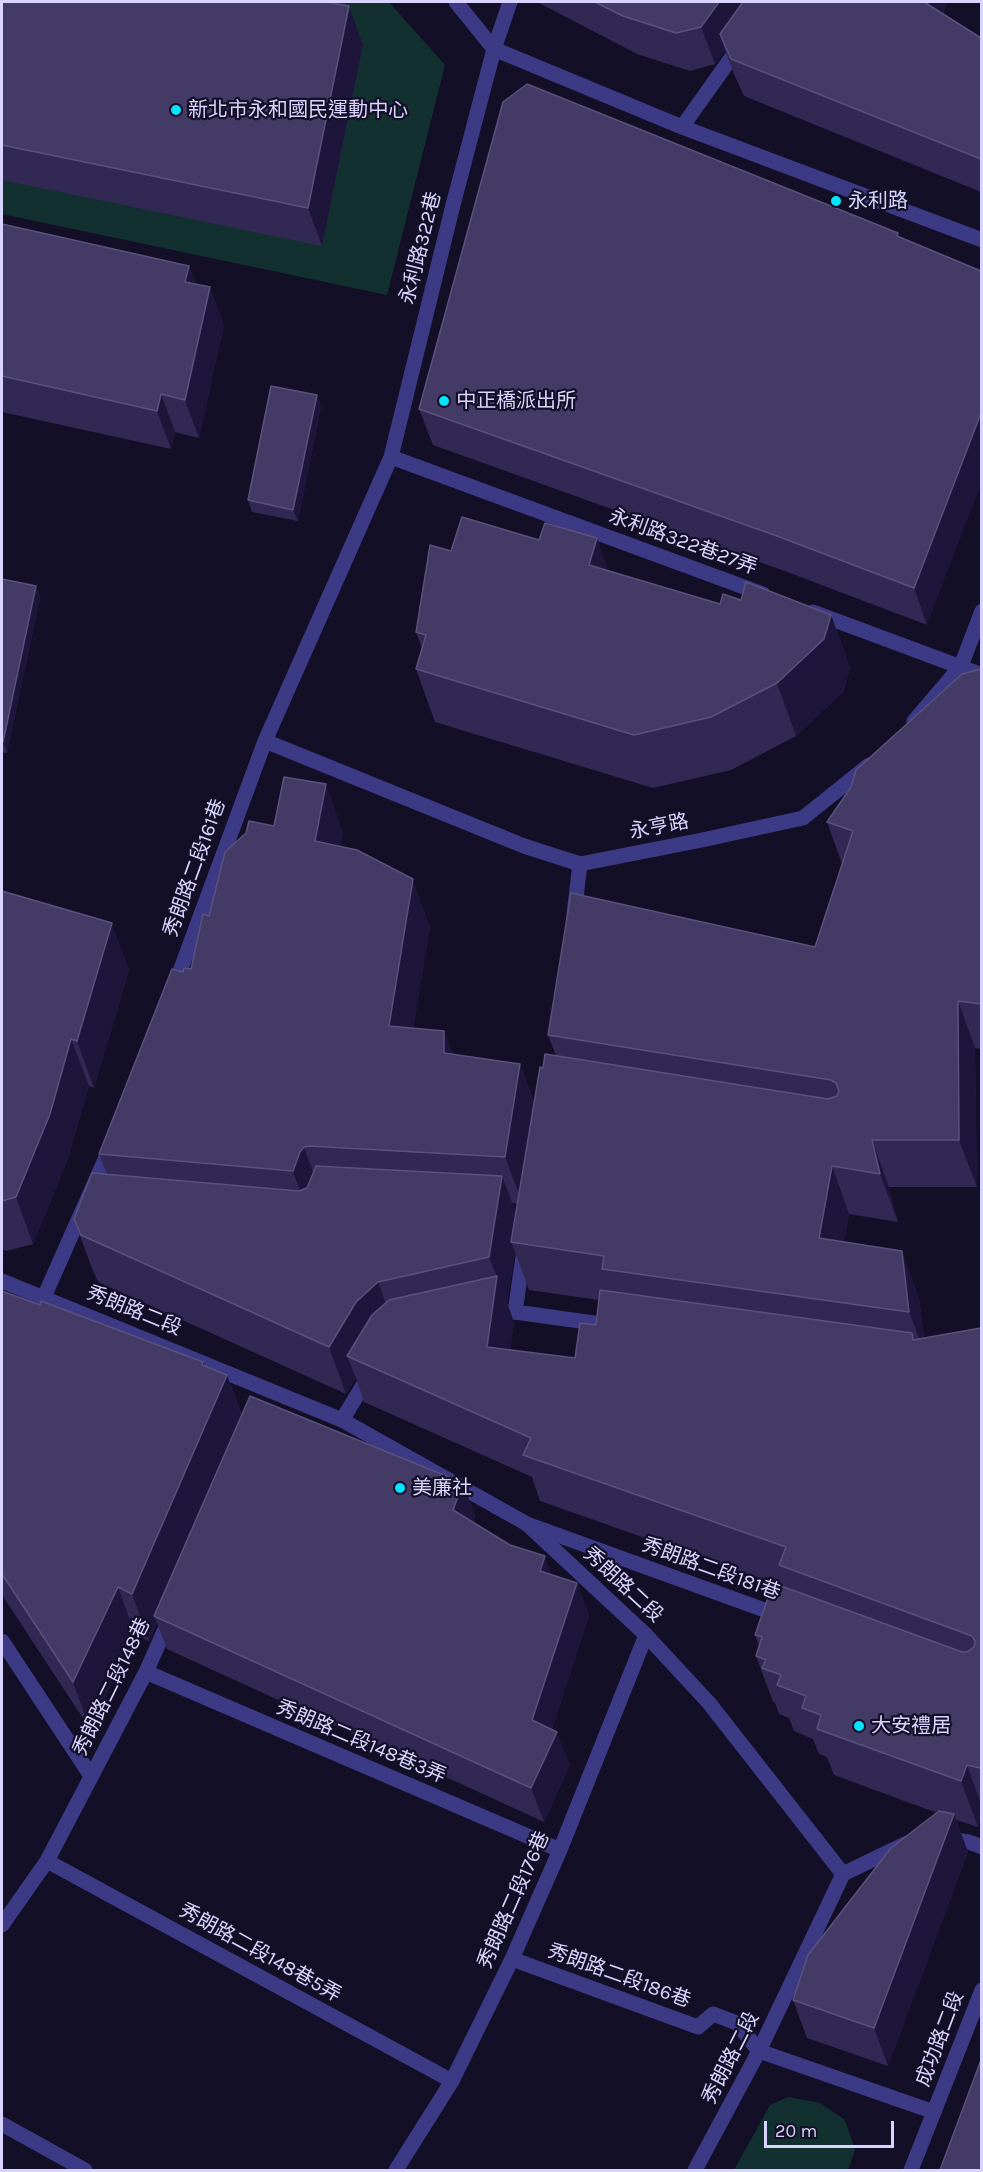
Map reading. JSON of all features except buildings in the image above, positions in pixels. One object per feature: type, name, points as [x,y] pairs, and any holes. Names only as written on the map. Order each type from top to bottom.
[{"type":"street","points":[[456,2],[495,49],[682,127],[981,240]]},
{"type":"street","name":"永利路322巷","points":[[391,457],[453,205],[510,2]]},
{"type":"street","points":[[682,127],[751,30]]},
{"type":"street","name":"永利路322巷27弄","points":[[391,457],[781,600]]},
{"type":"street","name":"秀朗路二段161巷","points":[[166,1008],[265,741],[391,457]]},
{"type":"street","points":[[803,609],[981,675]]},
{"type":"street","points":[[906,729],[961,666],[981,611]]},
{"type":"street","name":"永亨路","points":[[265,741],[524,846],[580,864],[803,818],[882,754]]},
{"type":"street","points":[[572,932],[580,864]]},
{"type":"street","points":[[44,1297],[90,1208],[114,1137]]},
{"type":"street","points":[[515,1312],[526,1235]]},
{"type":"street","name":"秀朗路二段","points":[[2,1281],[44,1297],[267,1395],[342,1420],[527,1524],[646,1635],[709,1703],[843,1874],[759,2051],[695,2170]]},
{"type":"street","points":[[481,1319],[515,1312],[633,1328]]},
{"type":"street","points":[[342,1420],[376,1364]]},
{"type":"street","name":"秀朗路二段181巷","points":[[527,1524],[793,1621]]},
{"type":"street","name":"秀朗路二段148巷","points":[[2,1926],[47,1861],[146,1672],[174,1608]]},
{"type":"street","name":"秀朗路二段176巷","points":[[396,2170],[452,2081],[512,1959],[560,1850],[646,1635]]},
{"type":"street","points":[[2,1641],[91,1776]]},
{"type":"street","name":"秀朗路二段148巷3弄","points":[[146,1672],[560,1850]]},
{"type":"street","points":[[843,1874],[929,1836],[969,1842],[981,1847]]},
{"type":"street","name":"秀朗路二段148巷5弄","points":[[47,1861],[452,2081]]},
{"type":"street","name":"秀朗路二段186巷","points":[[512,1959],[698,2027],[712,2014],[737,2023],[759,2051]]},
{"type":"street","name":"成功路二段","points":[[911,2170],[981,1990]]},
{"type":"street","points":[[759,2051],[934,2112]]},
{"type":"street","points":[[2,2124],[85,2170]]},
{"type":"green space","name":"新北市永和國民運動中心","points":[[2,2],[389,2],[445,65],[387,295],[2,214]]},
{"type":"green space","points":[[788,2097],[820,2103],[845,2120],[855,2150],[848,2170],[734,2170],[770,2105]]},
{"type":"place","name":"新北市永和國民運動中心","points":[[176,110]]},
{"type":"place","name":"永利路","points":[[836,201]]},
{"type":"place","name":"中正橋派出所","points":[[444,401]]},
{"type":"place","name":"美廉社","points":[[400,1488]]},
{"type":"place","name":"大安禮居","points":[[859,1726]]}]
